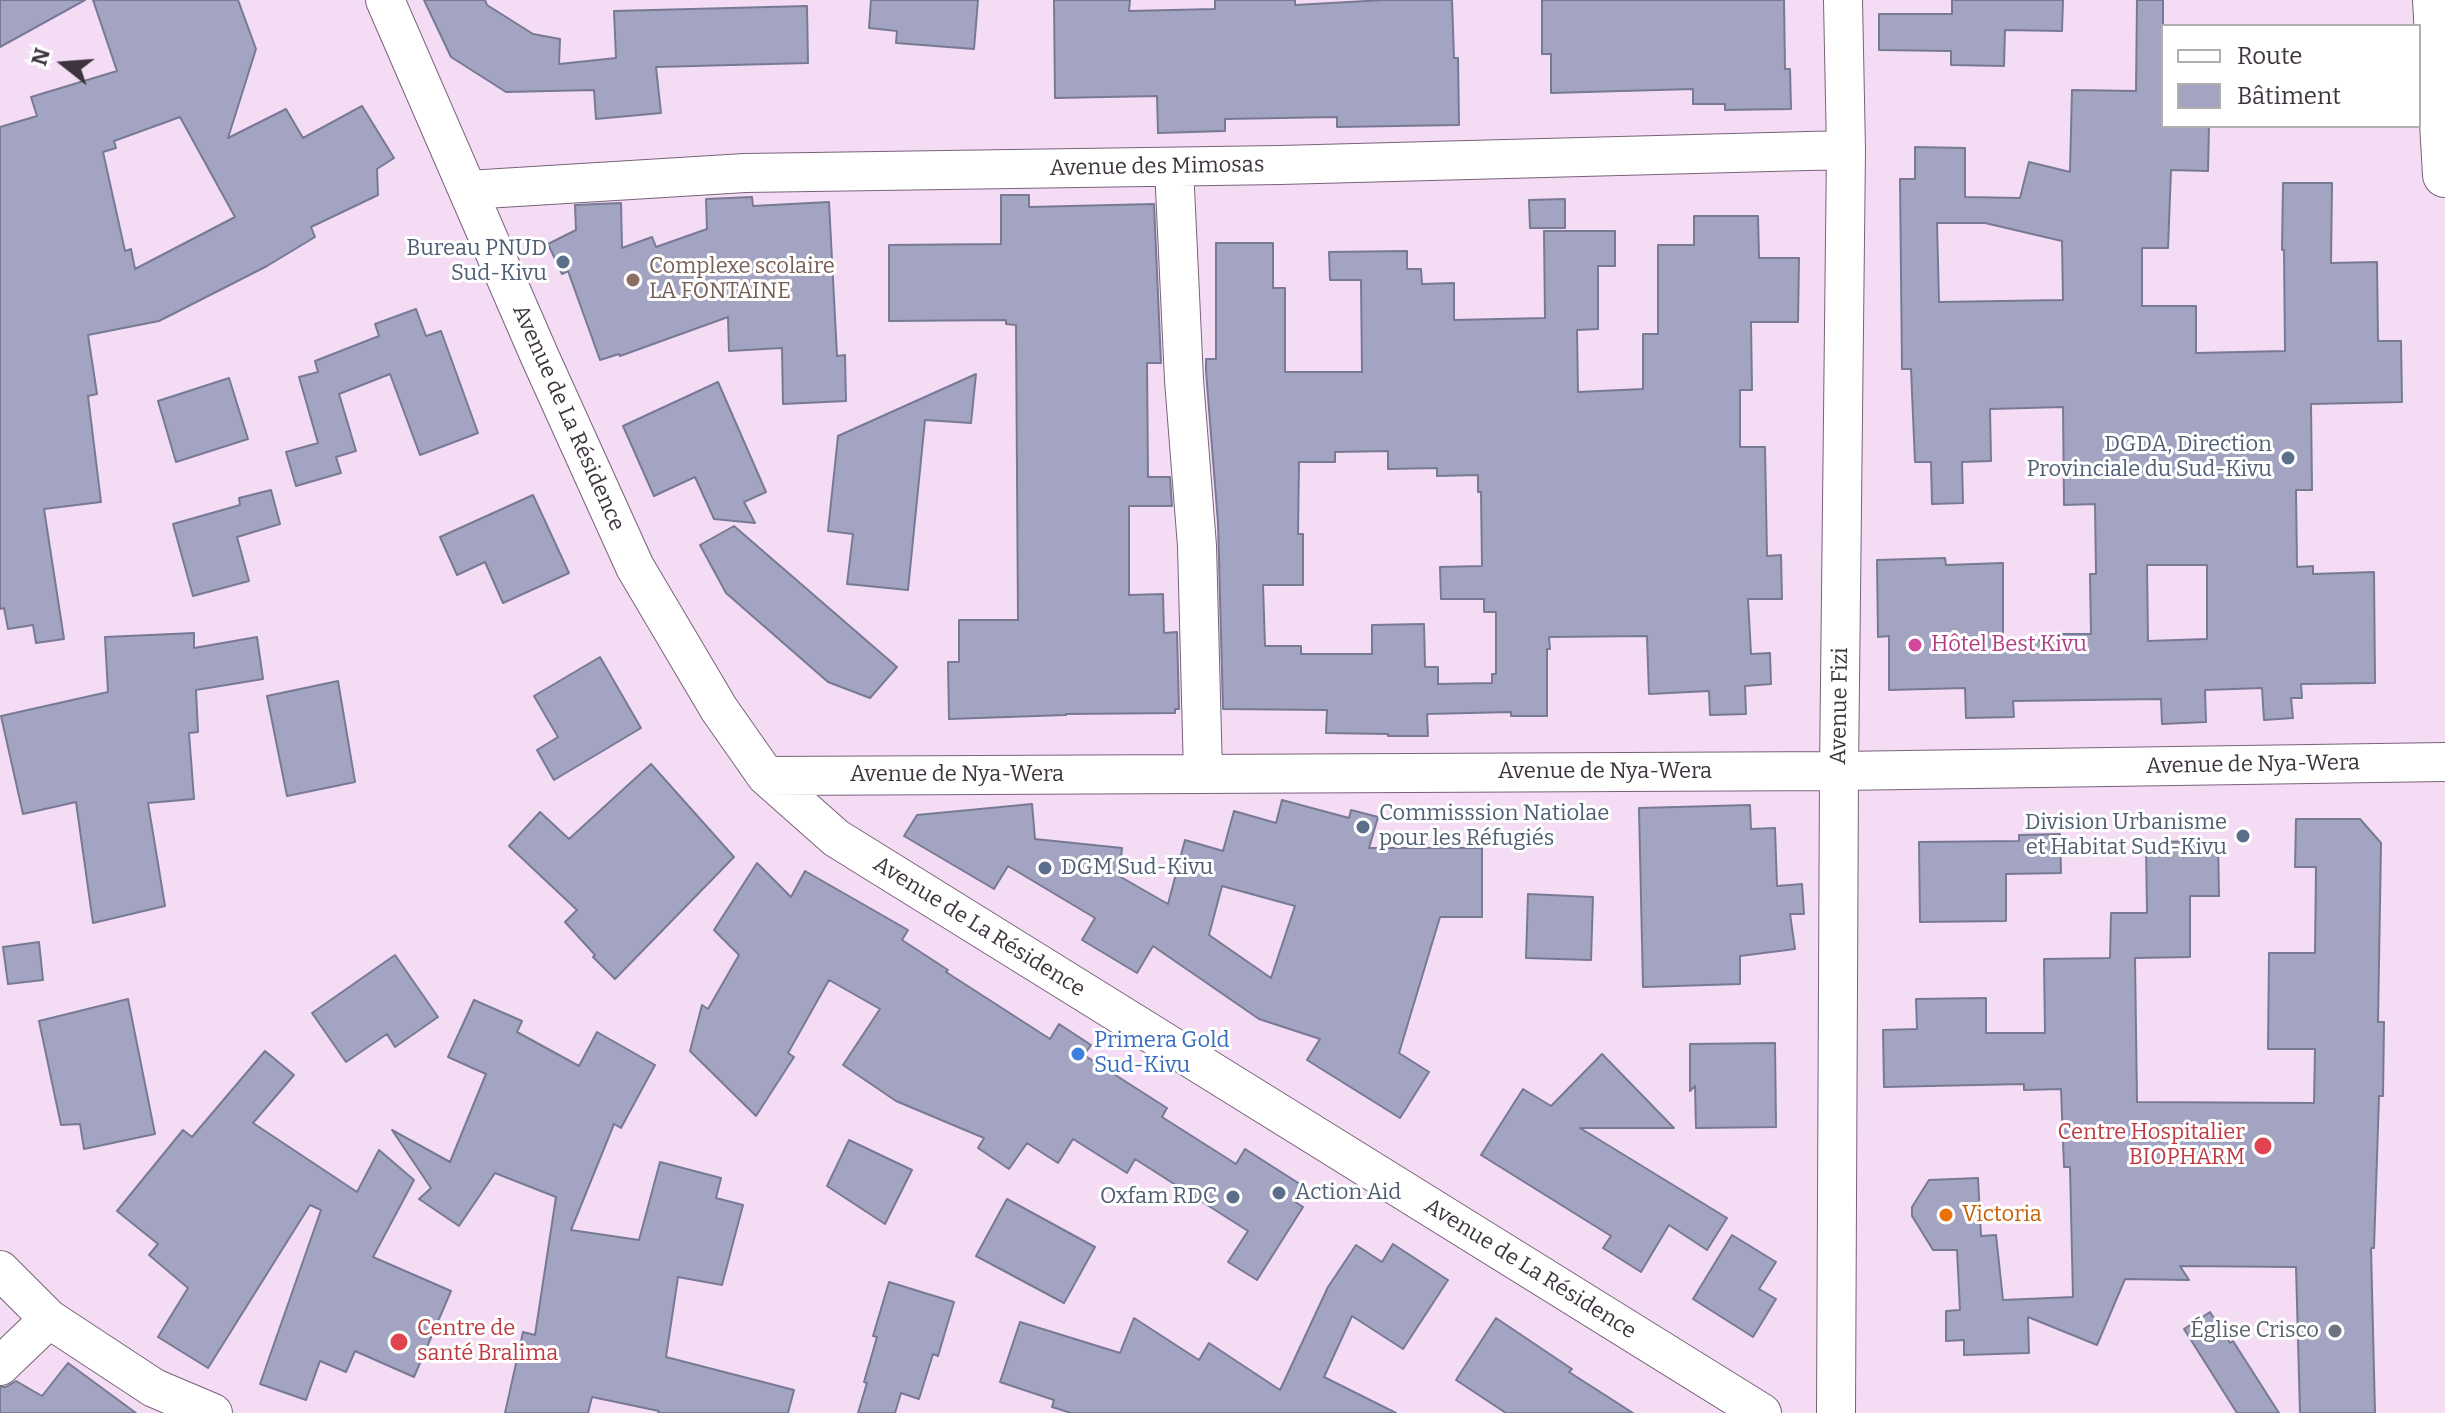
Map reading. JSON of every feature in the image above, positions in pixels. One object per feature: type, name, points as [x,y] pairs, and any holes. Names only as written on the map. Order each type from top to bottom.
[{"type":"main road","points":[[2435,0],[2445,175]]},
{"type":"street","name":"Avenue de La Résidence","points":[[385,0],[635,567],[719,709],[766,776],[836,838],[1762,1413]]},
{"type":"street","name":"Avenue Fizi","points":[[1836,1413],[1846,150],[1843,0]]},
{"type":"street","name":"Avenue des Mimosas","points":[[468,190],[745,173],[1174,167],[1846,150]]},
{"type":"street","points":[[1174,167],[1184,380],[1197,546],[1203,774]]},
{"type":"street","name":"Avenue de Nya-Wera","points":[[766,776],[1839,771],[2445,762]]},
{"type":"street","points":[[0,1270],[49,1319],[154,1388],[213,1413]]},
{"type":"street","points":[[0,1366],[49,1319]]},
{"type":"building","points":[[0,0],[85,0],[0,47]]},
{"type":"building","points":[[93,0],[238,0],[256,49],[228,138],[286,109],[303,138],[362,106],[394,158],[377,169],[378,195],[311,227],[315,237],[267,266],[159,321],[88,335],[97,394],[88,396],[101,502],[44,509],[64,639],[36,643],[33,625],[8,629],[4,608],[0,609],[0,127],[37,116],[31,97],[117,71]],"holes":[[[180,117],[235,217],[135,269],[131,249],[125,251],[103,152],[116,148],[114,141]]]},
{"type":"building","points":[[424,0],[485,0],[487,5],[533,34],[560,39],[559,64],[616,58],[614,11],[807,6],[808,63],[656,67],[661,113],[596,119],[594,90],[506,92],[451,57]]},
{"type":"building","points":[[871,0],[978,0],[974,49],[896,43],[897,31],[869,28]]},
{"type":"building","points":[[1054,0],[1130,0],[1129,11],[1215,9],[1215,0],[1295,0],[1295,5],[1452,0],[1454,58],[1458,58],[1459,125],[1337,127],[1337,117],[1225,119],[1225,131],[1158,133],[1157,96],[1055,98]]},
{"type":"building","points":[[1542,0],[1784,0],[1785,69],[1790,69],[1791,109],[1725,110],[1725,104],[1693,104],[1693,89],[1551,93],[1551,54],[1542,54]]},
{"type":"building","points":[[1952,0],[2063,0],[2062,31],[2005,30],[2004,66],[1951,65],[1951,51],[1879,50],[1879,14],[1952,14]]},
{"type":"building","points":[[2137,0],[2163,0],[2161,128],[2209,128],[2208,171],[2171,170],[2168,248],[2142,248],[2142,306],[2196,306],[2196,353],[2285,351],[2283,183],[2332,183],[2331,263],[2377,262],[2378,341],[2401,341],[2402,402],[2311,404],[2312,490],[2296,490],[2297,567],[2313,566],[2313,574],[2374,572],[2375,683],[2301,684],[2302,698],[2291,698],[2293,718],[2264,720],[2262,688],[2205,690],[2206,722],[2162,724],[2161,699],[2013,701],[2014,717],[1966,718],[1965,688],[1889,690],[1889,636],[1878,637],[1877,560],[1945,558],[1946,565],[2003,563],[2003,641],[2060,640],[2059,634],[2091,634],[2090,574],[2096,574],[2095,504],[2064,505],[2063,407],[1990,409],[1991,461],[1962,462],[1963,503],[1932,504],[1931,462],[1915,462],[1911,369],[1902,369],[1900,179],[1915,179],[1915,147],[1965,148],[1965,197],[2020,198],[2029,162],[2070,172],[2072,90],[2136,91]],"holes":[[[1937,223],[1985,223],[2062,241],[2063,300],[1939,302]],[[2147,565],[2207,565],[2207,639],[2148,641]]]},
{"type":"building","points":[[1001,195],[1029,195],[1029,207],[1154,204],[1161,363],[1147,363],[1148,477],[1170,477],[1172,506],[1129,506],[1129,595],[1163,594],[1164,633],[1177,632],[1179,709],[1175,709],[1175,713],[949,719],[948,662],[959,662],[959,620],[1018,620],[1016,325],[1006,324],[1006,320],[889,321],[889,245],[1001,244]]},
{"type":"building","points":[[752,197],[753,206],[829,202],[837,356],[845,355],[846,401],[783,404],[782,348],[729,351],[728,317],[620,356],[600,360],[568,271],[562,274],[548,244],[576,230],[575,205],[621,203],[622,248],[652,237],[656,247],[707,229],[706,199]]},
{"type":"building","points":[[1565,199],[1565,228],[1530,228],[1529,200]]},
{"type":"building","points":[[1694,216],[1758,216],[1759,258],[1799,258],[1798,322],[1751,322],[1752,390],[1740,390],[1740,447],[1765,447],[1767,556],[1781,555],[1782,599],[1748,599],[1751,654],[1770,653],[1771,684],[1745,686],[1746,714],[1710,715],[1709,691],[1649,694],[1647,636],[1549,637],[1547,716],[1511,716],[1511,712],[1427,714],[1428,736],[1388,736],[1326,733],[1327,710],[1223,709],[1218,523],[1206,371],[1206,359],[1216,359],[1216,243],[1273,243],[1273,288],[1285,288],[1285,372],[1362,372],[1361,280],[1330,280],[1329,252],[1407,251],[1407,269],[1421,269],[1422,284],[1454,283],[1454,320],[1545,318],[1544,231],[1615,231],[1615,266],[1598,266],[1598,329],[1577,330],[1578,392],[1643,389],[1643,334],[1658,334],[1658,245],[1694,245]],"holes":[[[1388,451],[1388,469],[1437,468],[1437,476],[1478,475],[1482,566],[1440,567],[1441,599],[1484,599],[1484,612],[1496,612],[1496,674],[1492,674],[1492,683],[1438,684],[1438,667],[1425,667],[1424,624],[1372,625],[1372,654],[1301,654],[1301,646],[1265,646],[1263,585],[1303,585],[1303,534],[1298,534],[1299,462],[1335,462],[1335,452]]]},
{"type":"building","points":[[416,309],[426,336],[441,331],[478,433],[420,455],[390,374],[339,394],[356,451],[336,457],[341,473],[296,486],[286,452],[318,443],[299,377],[318,372],[315,361],[379,336],[375,324]]},
{"type":"building","points":[[976,374],[971,423],[925,420],[908,590],[847,584],[853,534],[828,531],[838,436]]},
{"type":"building","points":[[229,378],[248,439],[176,462],[158,401]]},
{"type":"building","points":[[718,382],[766,492],[744,502],[755,523],[714,519],[695,477],[654,496],[623,426]]},
{"type":"building","points":[[271,490],[280,524],[237,537],[249,581],[193,596],[173,524],[240,505],[239,498]]},
{"type":"building","points":[[533,495],[569,573],[503,603],[485,562],[457,575],[440,537]]},
{"type":"building","points":[[734,526],[897,667],[870,698],[828,682],[726,593],[700,545]]},
{"type":"building","points":[[194,633],[194,648],[257,637],[263,679],[196,690],[198,732],[189,733],[194,799],[148,803],[165,906],[93,923],[76,802],[23,814],[1,716],[108,692],[105,637]]},
{"type":"building","points":[[600,657],[641,728],[554,780],[537,750],[558,737],[534,696]]},
{"type":"building","points":[[338,681],[355,782],[287,796],[267,696]]},
{"type":"building","points":[[651,764],[734,857],[615,979],[565,922],[577,910],[509,846],[540,812],[569,839]]},
{"type":"building","points":[[1282,800],[1349,818],[1351,810],[1378,817],[1369,848],[1482,848],[1482,917],[1440,917],[1399,1053],[1429,1072],[1400,1118],[1307,1060],[1320,1039],[1259,1019],[1153,946],[1137,973],[1082,940],[1095,918],[1008,866],[994,889],[904,836],[917,815],[1032,804],[1035,839],[1122,848],[1119,876],[1168,904],[1185,840],[1223,851],[1234,811],[1276,823]],"holes":[[[1222,886],[1295,906],[1271,978],[1209,935]]]},
{"type":"building","points":[[1750,805],[1751,829],[1775,828],[1777,886],[1802,884],[1804,914],[1790,914],[1795,949],[1740,956],[1740,984],[1643,987],[1639,808]]},
{"type":"building","points":[[2296,819],[2360,819],[2381,843],[2378,1022],[2384,1022],[2383,1096],[2379,1096],[2374,1248],[2371,1248],[2375,1413],[2300,1413],[2296,1267],[2180,1266],[2189,1280],[2125,1279],[2097,1345],[2028,1317],[2029,1353],[1964,1355],[1964,1340],[1946,1341],[1946,1311],[1960,1310],[1957,1250],[1933,1250],[1912,1216],[1912,1207],[1929,1180],[1978,1178],[1981,1236],[1996,1235],[2003,1300],[2073,1297],[2070,1167],[2064,1167],[2061,1089],[2024,1090],[2024,1084],[1884,1087],[1883,1030],[1917,1029],[1916,999],[1986,998],[1986,1033],[2045,1033],[2044,959],[2110,958],[2111,913],[2147,913],[2146,842],[2218,841],[2219,896],[2190,896],[2190,957],[2135,958],[2137,1102],[2314,1103],[2315,1049],[2268,1049],[2269,953],[2315,953],[2316,867],[2295,867]]},
{"type":"building","points":[[2060,834],[2061,873],[2006,874],[2006,921],[1920,922],[1919,842],[2019,841],[2019,835]]},
{"type":"building","points":[[757,863],[791,897],[805,871],[908,930],[902,940],[1050,1039],[1059,1024],[1091,1045],[1084,1055],[1167,1108],[1162,1117],[1236,1164],[1245,1149],[1303,1186],[1294,1201],[1303,1207],[1257,1280],[1228,1262],[1248,1231],[1135,1159],[1127,1173],[1073,1139],[1058,1163],[1027,1143],[1009,1169],[978,1148],[984,1138],[896,1101],[843,1065],[880,1009],[829,980],[788,1053],[794,1057],[756,1116],[690,1051],[702,1005],[708,1009],[739,955],[714,930]]},
{"type":"building","points":[[1528,894],[1593,897],[1591,960],[1526,958]]},
{"type":"building","points":[[39,942],[43,980],[8,984],[3,947]]},
{"type":"building","points":[[395,955],[438,1017],[395,1047],[387,1034],[346,1062],[312,1013]]},
{"type":"building","points":[[128,999],[155,1134],[84,1149],[80,1124],[61,1125],[39,1021]]},
{"type":"building","points":[[474,1000],[522,1021],[517,1032],[579,1066],[597,1032],[655,1065],[621,1128],[614,1124],[571,1230],[639,1240],[660,1162],[721,1178],[716,1198],[743,1205],[722,1285],[678,1277],[666,1357],[794,1390],[788,1413],[658,1413],[592,1397],[588,1413],[505,1413],[523,1332],[535,1335],[556,1197],[495,1173],[459,1226],[419,1199],[431,1188],[392,1130],[450,1162],[486,1074],[448,1057]]},
{"type":"building","points":[[1775,1043],[1776,1127],[1696,1128],[1695,1086],[1690,1091],[1690,1044]]},
{"type":"building","points":[[265,1051],[294,1075],[253,1123],[357,1192],[379,1150],[414,1180],[373,1257],[451,1291],[414,1377],[355,1351],[346,1372],[320,1361],[306,1400],[260,1384],[321,1210],[310,1205],[208,1368],[158,1337],[188,1288],[149,1255],[158,1244],[117,1211],[183,1130],[192,1137]]},
{"type":"building","points":[[1602,1054],[1674,1128],[1580,1128],[1727,1218],[1707,1250],[1669,1225],[1641,1272],[1603,1248],[1611,1236],[1481,1155],[1523,1089],[1551,1106]]},
{"type":"building","points":[[849,1140],[912,1170],[885,1224],[827,1186]]},
{"type":"building","points":[[1007,1199],[1095,1247],[1064,1303],[976,1256]]},
{"type":"building","points":[[1732,1235],[1776,1262],[1759,1289],[1776,1299],[1753,1337],[1693,1299]]},
{"type":"building","points":[[1393,1244],[1448,1280],[1403,1349],[1352,1316],[1324,1377],[1396,1413],[1071,1413],[1052,1407],[1054,1400],[1000,1382],[1020,1322],[1120,1353],[1134,1318],[1199,1360],[1209,1343],[1280,1390],[1328,1287],[1356,1245],[1382,1262]]},
{"type":"building","points":[[889,1282],[954,1302],[938,1356],[933,1354],[919,1399],[901,1393],[895,1413],[858,1413],[877,1337],[873,1336]]},
{"type":"building","points":[[2210,1312],[2230,1343],[2233,1341],[2279,1413],[2237,1413],[2184,1329]]},
{"type":"building","points":[[1496,1318],[1572,1369],[1569,1372],[1633,1413],[1506,1413],[1456,1380]]},
{"type":"building","points":[[68,1363],[136,1413],[0,1413],[0,1387],[16,1381],[42,1396]]},
{"type":"place","name":"Bureau PNUD Sud-Kivu","points":[[563,262]]},
{"type":"place","name":"Complexe scolaire LA FONTAINE","points":[[633,280]]},
{"type":"place","name":"DGDA, Direction Provinciale du Sud-Kivu","points":[[2288,458]]},
{"type":"place","name":"Hôtel Best Kivu","points":[[1915,645]]},
{"type":"place","name":"Commisssion Natiolae pour les Réfugiés","points":[[1363,827]]},
{"type":"place","name":"Division Urbanisme et Habitat Sud-Kivu","points":[[2243,836]]},
{"type":"place","name":"DGM Sud-Kivu","points":[[1045,868]]},
{"type":"place","name":"Primera Gold Sud-Kivu","points":[[1078,1054]]},
{"type":"place","name":"Centre Hospitalier BIOPHARM","points":[[2263,1146]]},
{"type":"place","name":"Action Aid","points":[[1279,1193]]},
{"type":"place","name":"Oxfam RDC","points":[[1233,1197]]},
{"type":"place","name":"Victoria","points":[[1946,1215]]},
{"type":"place","name":"Église Crisco","points":[[2335,1331]]},
{"type":"place","name":"Centre de santé Bralima","points":[[399,1342]]}]
